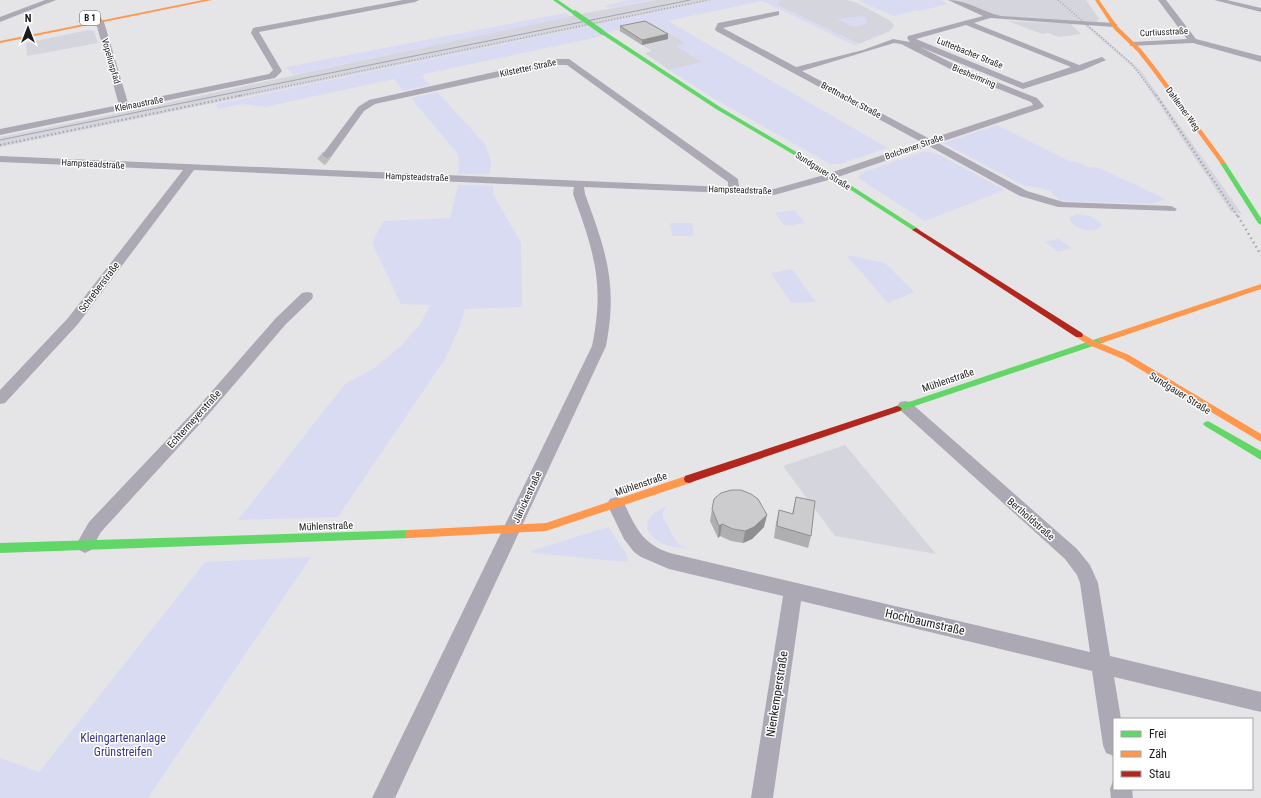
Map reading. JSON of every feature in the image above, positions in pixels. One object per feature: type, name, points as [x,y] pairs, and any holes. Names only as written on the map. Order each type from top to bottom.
[{"type":"street","points":[[0,20],[52,0]]},
{"type":"street","name":"B 1","points":[[0,42],[181,0]]},
{"type":"street","name":"B 1","points":[[0,36],[210,0]]},
{"type":"street","name":"Kleinaustraße","points":[[0,132],[263,79],[276,74],[278,71],[255,33],[256,30],[415,0]]},
{"type":"street","name":"Sundgauer Straße","points":[[555,0],[718,108],[831,175],[1092,343],[1126,357],[1261,438]]},
{"type":"street","points":[[952,0],[990,16],[1114,25]]},
{"type":"street","name":"Dahlemer Weg","points":[[1098,0],[1114,25],[1133,44],[1154,69],[1222,162],[1261,223]]},
{"type":"street","name":"Curtiusstraße","points":[[1162,0],[1193,41]]},
{"type":"street","points":[[1218,0],[1261,10]]},
{"type":"street","name":"Brettnacher Straße","points":[[776,13],[721,25],[719,29],[1024,194],[1039,196],[1062,205],[1171,209]]},
{"type":"street","name":"Lutterbacher Straße","points":[[990,16],[967,23],[942,28],[911,38],[914,42],[1023,86],[1102,60]]},
{"type":"street","name":"Vopeliuspfad","points":[[98,20],[124,106]]},
{"type":"street","points":[[967,23],[1080,68]]},
{"type":"street","name":"Biesheimring","points":[[795,70],[864,51],[893,41],[903,42],[961,71],[1025,96],[1039,106],[998,119]]},
{"type":"street","points":[[1193,41],[1261,58]]},
{"type":"street","name":"Curtiusstraße","points":[[1133,44],[1193,41]]},
{"type":"street","name":"Kilstetter Straße","points":[[314,173],[361,108],[372,102],[553,62],[566,61],[734,181],[733,190]]},
{"type":"street","name":"Bolchener Straße","points":[[831,175],[998,119]]},
{"type":"street","name":"Hampsteadstraße","points":[[0,160],[774,192],[831,175]]},
{"type":"street","name":"Schreberstraße","points":[[0,399],[73,322],[190,168]]},
{"type":"street","name":"Jänickestraße","points":[[383,798],[599,346],[603,329],[605,286],[602,260],[579,194],[579,184]]},
{"type":"street","name":"Mühlenstraße","points":[[0,548],[511,530],[546,527],[1261,286]]},
{"type":"street","name":"Echtermeyerstraße","points":[[85,545],[95,527],[203,411],[282,321],[307,296]]},
{"type":"street","name":"Sundgauer Straße","points":[[1092,343],[1105,358]]},
{"type":"street","name":"Bertholdstraße","points":[[905,406],[1076,560],[1089,583],[1113,738]]},
{"type":"street","name":"Sundgauer Straße","points":[[1199,419],[1261,456]]},
{"type":"street","name":"Hochbaumstraße","points":[[616,504],[632,537],[643,550],[652,555],[1261,702]]},
{"type":"street","name":"Nienkemperstraße","points":[[762,798],[793,590]]},
{"type":"shaded area","points":[[656,0],[714,0],[0,147],[0,137],[139,109],[549,20]]},
{"type":"shaded area","points":[[779,0],[847,0],[857,3],[889,20],[894,25],[890,31],[859,44],[777,5]]},
{"type":"shaded area","points":[[952,0],[1086,0],[1099,19],[1097,22],[1084,21],[1141,71],[1242,214],[1231,212],[1137,71],[1082,23],[990,16]]},
{"type":"shaded area","points":[[1008,21],[1071,24],[1081,34],[1059,37],[1048,33],[1042,34]]},
{"type":"shaded area","points":[[651,22],[687,44],[677,46],[703,62],[669,70],[645,53],[652,51],[618,30]]},
{"type":"shaded area","points":[[88,30],[94,31],[98,43],[27,56],[26,43]]},
{"type":"shaded area","points":[[845,445],[936,554],[835,536],[783,466]]},
{"type":"green space","points":[[628,0],[653,0],[609,8],[604,6]]},
{"type":"green space","points":[[714,0],[779,0],[777,5],[859,44],[856,46],[762,1],[668,21],[888,148],[840,164],[830,164],[713,98],[669,70],[702,62],[676,46],[686,43],[651,22],[612,31],[603,36],[425,74],[422,77],[430,85],[403,91],[394,79],[265,107],[243,104],[218,109],[216,104]]},
{"type":"green space","points":[[941,0],[948,4],[920,11],[903,4],[917,10],[894,16],[859,1]]},
{"type":"green space","points":[[565,13],[570,17],[293,75],[286,67]]},
{"type":"green space","points":[[860,16],[866,18],[867,24],[854,27],[837,19]]},
{"type":"green space","points":[[437,92],[484,143],[491,160],[490,174],[458,174],[459,159],[457,153],[411,98]]},
{"type":"green space","points":[[997,125],[1071,162],[1074,161],[1088,167],[1099,168],[1166,199],[1153,204],[1060,201],[1050,191],[1025,186],[943,143]]},
{"type":"green space","points":[[925,151],[936,153],[1005,190],[925,221],[858,178],[861,173]]},
{"type":"green space","points":[[458,185],[493,186],[493,194],[521,243],[522,307],[465,309],[460,326],[445,359],[338,517],[238,520],[345,384],[373,369],[401,346],[421,323],[430,305],[401,304],[372,243],[383,221],[450,218]]},
{"type":"green space","points":[[795,210],[805,223],[785,226],[775,213]]},
{"type":"green space","points":[[1076,214],[1090,216],[1101,223],[1101,227],[1093,230],[1078,228],[1069,218]]},
{"type":"green space","points":[[670,223],[692,223],[694,236],[672,236]]},
{"type":"green space","points":[[1059,239],[1072,248],[1058,252],[1045,242]]},
{"type":"green space","points":[[846,255],[885,263],[914,292],[888,303]]},
{"type":"green space","points":[[792,269],[816,302],[791,303],[771,273]]},
{"type":"green space","points":[[668,506],[663,511],[663,517],[677,543],[688,549],[663,544],[649,532],[647,526],[648,521],[655,512]]},
{"type":"green space","points":[[608,527],[626,553],[628,561],[533,553],[531,551]]},
{"type":"green space","name":"Kleingartenanlage Grünstreifen","points":[[311,557],[148,798],[0,798],[0,758],[39,772],[205,562]]},
{"type":"building","points":[[645,21],[668,34],[642,40],[620,26]]},
{"type":"building","points":[[731,490],[741,490],[751,494],[758,499],[767,515],[754,527],[745,531],[733,529],[722,524],[719,526],[712,509],[714,499],[721,493]]},
{"type":"building","points":[[796,497],[815,501],[811,536],[777,526],[779,510],[793,514]]},
{"type":"tunnel","points":[[321,162],[327,155]]},
{"type":"tram line","points":[[0,140],[690,0]]},
{"type":"railway","points":[[238,96],[708,0]]},
{"type":"railway","points":[[1058,0],[1131,63],[1156,96]]},
{"type":"railway","points":[[0,145],[243,95]]},
{"type":"railway","points":[[1156,95],[1238,217]]},
{"type":"railway","points":[[1238,216],[1261,255]]},
{"type":"traffic: fast","points":[[555,0],[575,13]]},
{"type":"traffic: fast","points":[[575,13],[602,32]]},
{"type":"traffic: fast","points":[[602,32],[718,108],[825,171],[916,230]]},
{"type":"traffic: fast","points":[[1223,163],[1261,223]]},
{"type":"traffic: fast","points":[[897,409],[1102,340]]},
{"type":"traffic: fast","points":[[1208,424],[1261,456]]},
{"type":"traffic: fast","points":[[0,548],[410,534]]},
{"type":"traffic: slow","points":[[0,42],[210,0]]},
{"type":"traffic: slow","points":[[1097,0],[1116,28],[1139,50],[1154,69],[1223,163]]},
{"type":"traffic: slow","points":[[1102,340],[1261,286]]},
{"type":"traffic: slow","points":[[1079,335],[1092,343],[1126,357],[1261,438]]},
{"type":"traffic: slow","points":[[410,534],[546,527],[689,479]]},
{"type":"traffic: jam","points":[[916,230],[1079,335]]},
{"type":"traffic: jam","points":[[689,479],[897,409]]}]
